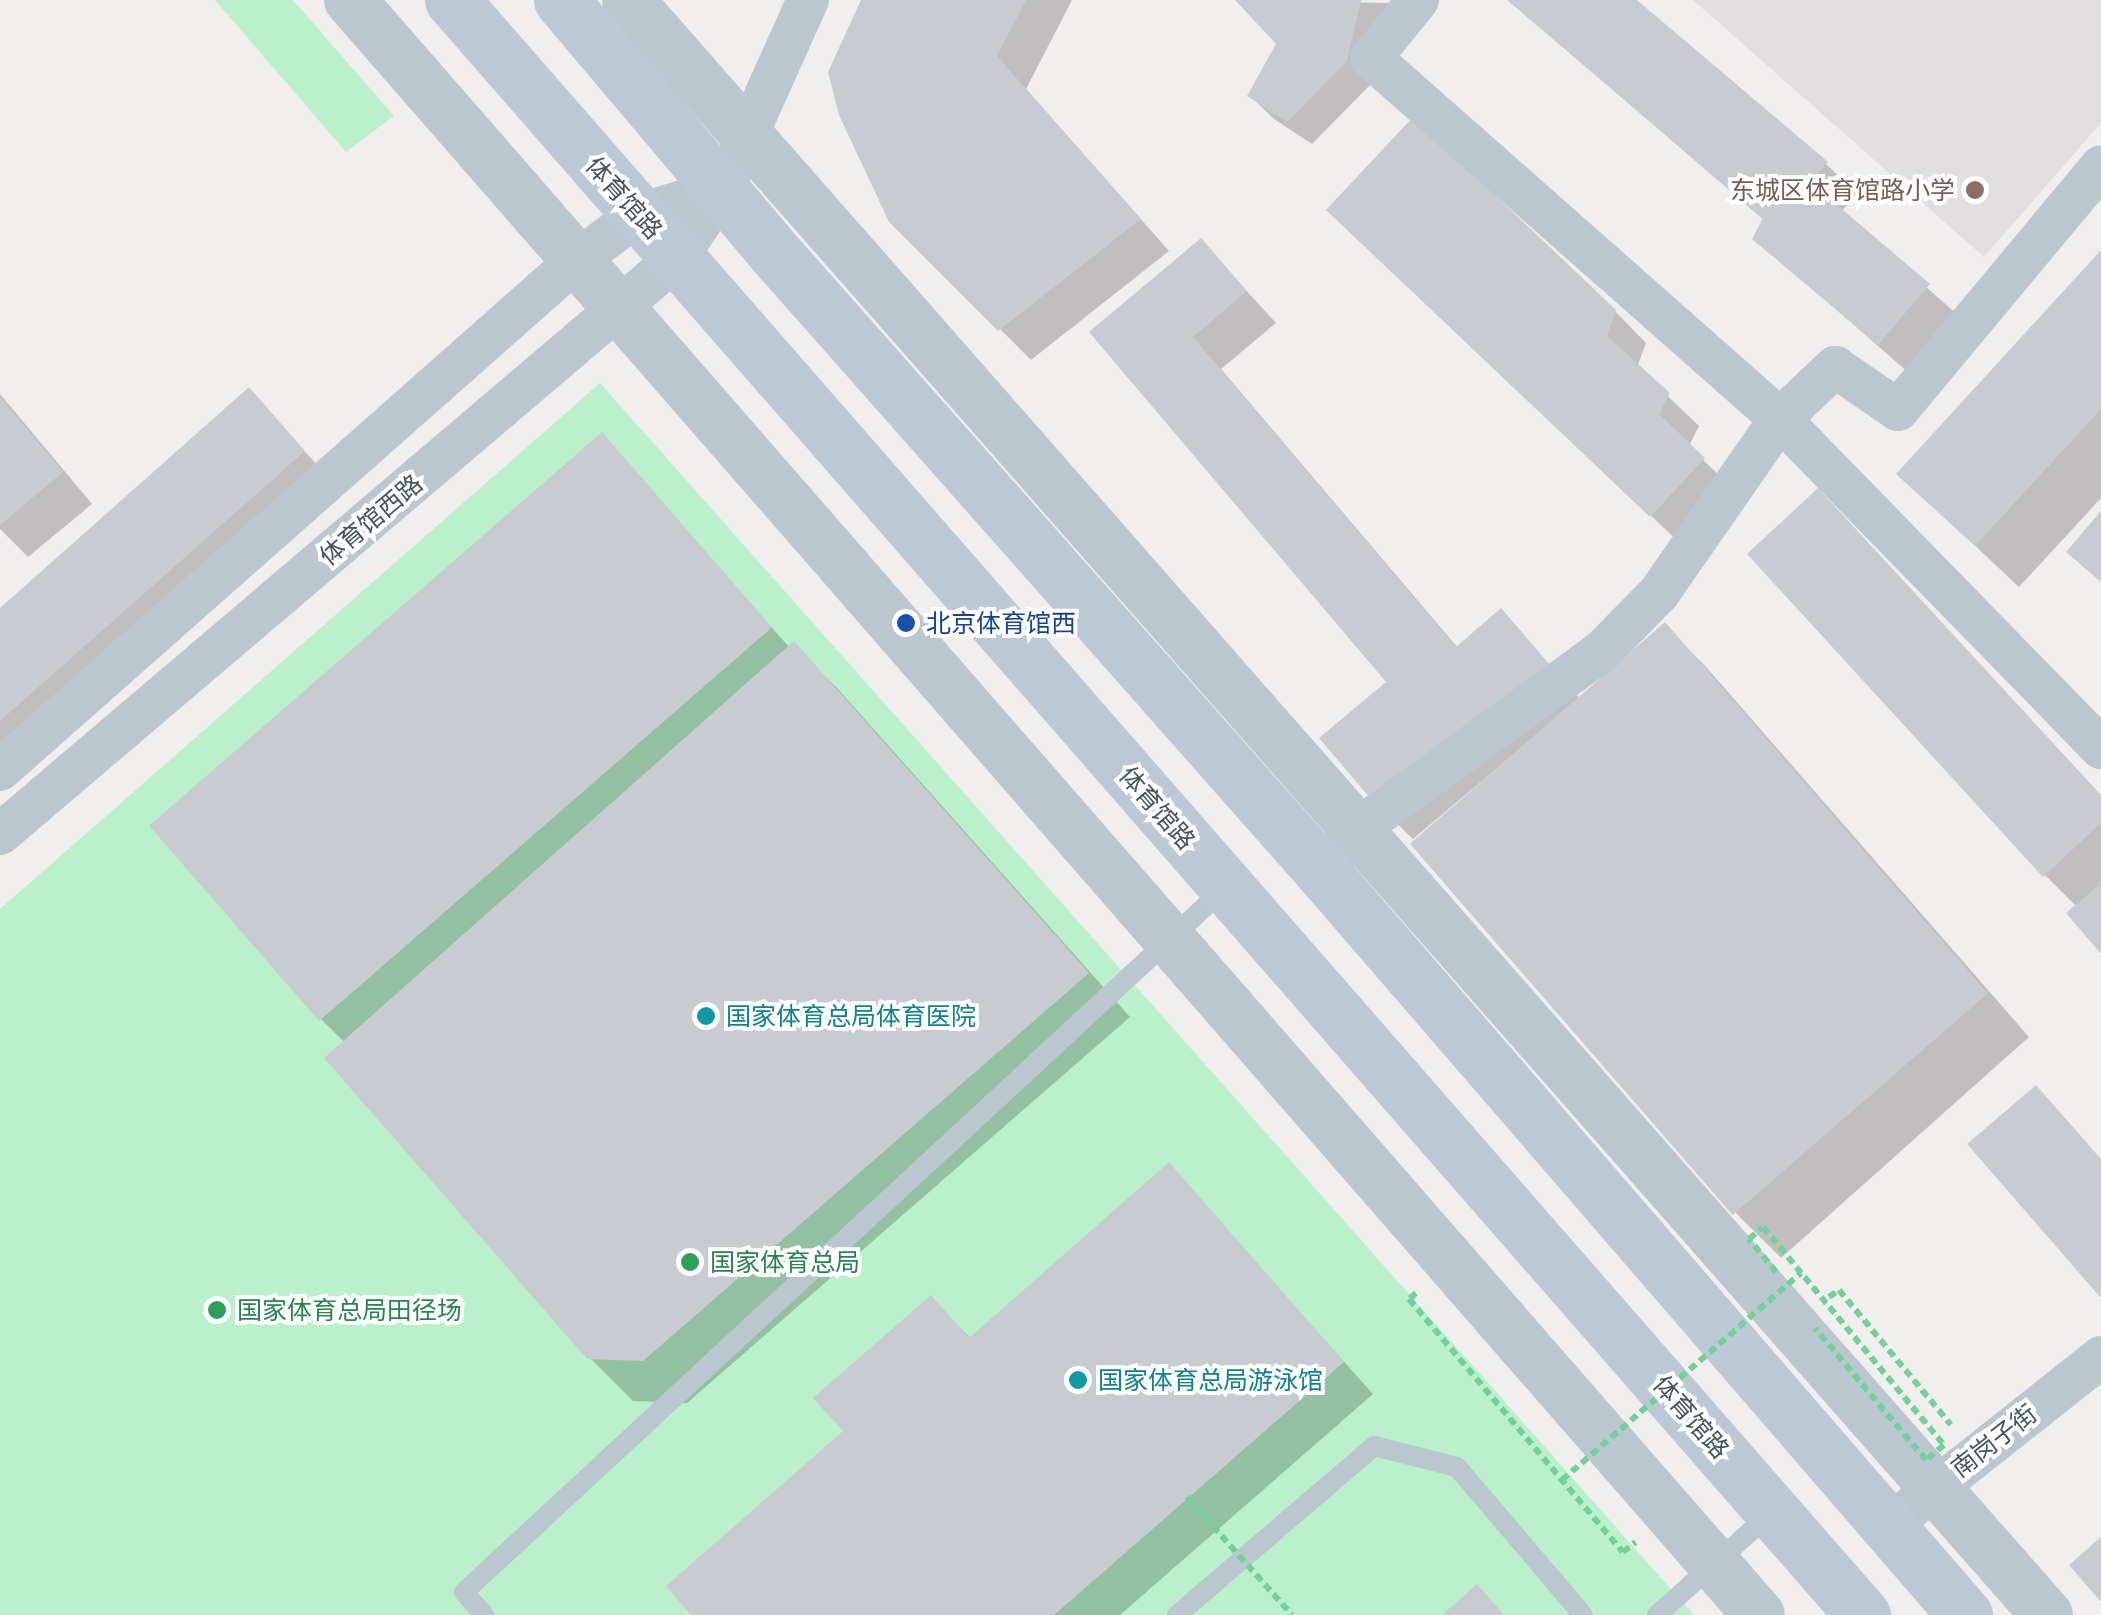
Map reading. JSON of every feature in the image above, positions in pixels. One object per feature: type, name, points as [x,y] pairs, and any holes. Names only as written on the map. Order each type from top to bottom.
[{"type":"main road","name":"体育馆路","points":[[452,0],[1864,1615]]},
{"type":"main road","points":[[561,0],[1965,1615]]},
{"type":"street","points":[[350,0],[1759,1615]]},
{"type":"street","points":[[628,0],[2046,1615]]},
{"type":"street","name":"体育馆西路","points":[[0,834],[620,311],[677,258],[723,189],[808,0]]},
{"type":"street","points":[[1418,0],[1372,58],[1780,420],[2101,748]]},
{"type":"street","points":[[1319,868],[1360,830],[1602,651],[1659,593],[1780,420],[1835,367],[1898,410],[2101,166]]},
{"type":"street","points":[[0,770],[576,261],[639,214],[723,189]]},
{"type":"street","name":"南岗子街","points":[[1888,1526],[2101,1357]]},
{"type":"lane","points":[[484,1615],[464,1592],[1226,886]]},
{"type":"lane","points":[[1177,1615],[1374,1446],[1457,1467],[1584,1615]]},
{"type":"lane","points":[[1657,1615],[1773,1510]]},
{"type":"path","points":[[1776,1272],[1749,1239],[1763,1227],[1944,1445],[1926,1460],[1815,1328]]},
{"type":"path","points":[[1562,1480],[1801,1273]]},
{"type":"path","points":[[1424,1286],[1409,1299],[1623,1552],[1634,1544]]},
{"type":"path","points":[[1817,1306],[1838,1290],[1955,1430]]},
{"type":"path","points":[[1187,1498],[1292,1615]]},
{"type":"shaded area","name":"东城区体育馆路小学","points":[[1693,0],[2101,0],[2101,123],[1984,257]]},
{"type":"green space","points":[[215,0],[293,0],[394,116],[346,152]]},
{"type":"green space","name":"国家体育总局","points":[[600,383],[1694,1615],[0,1615],[0,909]]},
{"type":"building","points":[[861,0],[1026,0],[997,56],[1141,219],[998,331],[889,222],[839,115],[828,72]]},
{"type":"building","points":[[1235,0],[1361,0],[1347,61],[1287,122],[1247,96],[1276,44]]},
{"type":"building","points":[[1507,0],[1637,0],[1828,162],[1810,182],[1930,284],[1878,345],[1752,239],[1763,218]]},
{"type":"building","points":[[1413,117],[1616,310],[1607,336],[1670,393],[1659,414],[1705,458],[1650,517],[1326,210]]},
{"type":"building","points":[[1201,238],[1247,291],[1193,337],[1456,647],[1501,608],[1551,666],[1381,811],[1319,738],[1386,682],[1089,332]]},
{"type":"building","points":[[2101,250],[2101,409],[1975,546],[1896,474]]},
{"type":"building","points":[[249,387],[305,451],[0,721],[0,608]]},
{"type":"building","points":[[0,397],[63,472],[0,525]]},
{"type":"building","points":[[602,432],[772,627],[319,1021],[149,826]]},
{"type":"building","points":[[1818,488],[2101,795],[2101,823],[2043,877],[1747,554]]},
{"type":"building","points":[[2101,511],[2101,582],[2066,552]]},
{"type":"building","points":[[1665,622],[1988,993],[1733,1215],[1410,844]]},
{"type":"building","name":"国家体育总局体育医院","points":[[794,641],[1089,973],[643,1361],[587,1359],[324,1058]]},
{"type":"building","points":[[2101,883],[2101,954],[2066,913]]},
{"type":"building","points":[[2036,1085],[2101,1159],[2101,1298],[1967,1144]]},
{"type":"building","name":"国家体育总局游泳馆","points":[[1169,1162],[1344,1362],[1054,1615],[691,1615],[666,1586],[843,1431],[813,1398],[931,1295],[969,1338]]},
{"type":"building","points":[[2101,1537],[2101,1602],[2069,1565]]},
{"type":"building","points":[[1477,1584],[1504,1615],[1442,1615]]},
{"type":"place","name":"东城区体育馆路小学","points":[[1975,190]]},
{"type":"place","name":"北京体育馆西","points":[[906,623]]},
{"type":"place","name":"国家体育总局体育医院","points":[[706,1016]]},
{"type":"place","name":"国家体育总局","points":[[690,1262]]},
{"type":"place","name":"国家体育总局田径场","points":[[217,1310]]},
{"type":"place","name":"国家体育总局游泳馆","points":[[1078,1380]]}]
